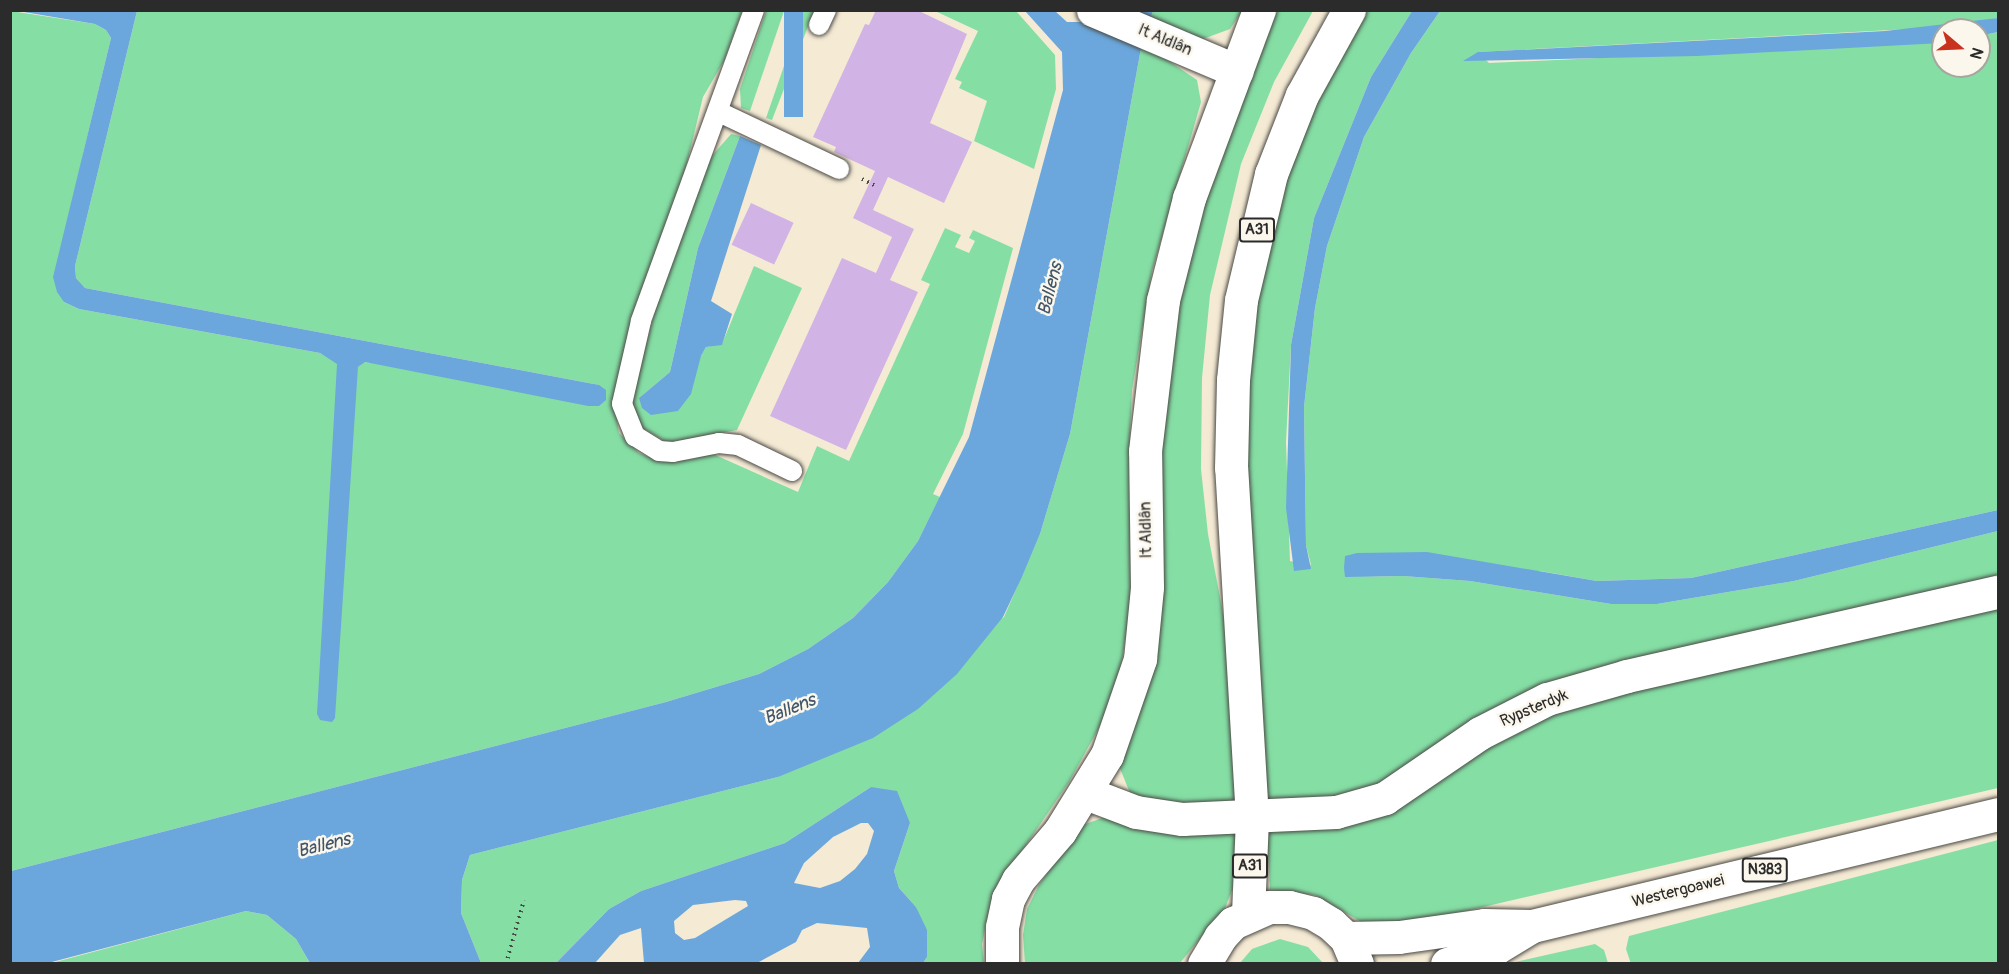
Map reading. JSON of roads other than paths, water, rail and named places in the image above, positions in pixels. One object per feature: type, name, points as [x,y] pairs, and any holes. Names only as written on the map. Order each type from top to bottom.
[{"type":"main road","name":"It Aldlân","points":[[1093,10],[1237,71]]},
{"type":"main road","name":"It Aldlân","points":[[1002,963],[1002,927],[1008,899],[1086,793],[1118,730],[1140,659],[1147,587],[1145,451],[1155,344],[1189,198],[1259,10]]},
{"type":"main road","name":"A31","points":[[1248,914],[1252,818],[1231,468],[1233,380],[1241,300],[1271,174],[1302,95],[1349,10]]},
{"type":"main road","name":"Rypsterdyk","points":[[1086,793],[1158,817],[1252,818],[1336,812],[1385,798],[1480,733],[1559,696],[1627,676],[1998,592]]},
{"type":"main road","name":"Westergoawei","points":[[1351,951],[1399,937],[1484,925],[1532,926],[1998,814]]},
{"type":"main road","name":"N383","points":[[1204,963],[1220,937],[1248,914],[1289,907],[1312,913],[1351,951]]},
{"type":"main road","name":"Westergoawei","points":[[1447,963],[1496,948],[1532,926]]},
{"type":"lane","points":[[754,10],[719,112],[693,173],[641,321],[623,393],[624,416],[635,436],[659,450],[673,452],[719,443],[738,445],[792,471]]},
{"type":"lane","points":[[719,112],[839,169]]},
{"type":"water","points":[[18,11],[137,11],[75,266],[76,278],[85,288],[599,385],[606,390],[606,400],[599,406],[588,406],[365,362],[358,367],[335,718],[332,722],[320,720],[317,714],[337,364],[320,353],[79,309],[64,302],[57,292],[53,277],[111,38],[106,30],[95,24]]},
{"type":"water","points":[[784,11],[803,11],[803,117],[784,117]]},
{"type":"water","name":"Ballens","points":[[1025,11],[1055,11],[1067,22],[1085,22],[1090,11],[1153,11],[1142,43],[1070,434],[1040,534],[1021,579],[1003,617],[957,674],[918,709],[873,738],[778,777],[470,855],[462,880],[461,913],[481,963],[310,963],[296,939],[267,915],[246,911],[48,963],[11,964],[11,871],[666,702],[759,674],[808,649],[853,618],[888,582],[918,541],[969,437],[1063,90],[1062,52]]},
{"type":"water","points":[[1412,11],[1440,11],[1411,53],[1364,137],[1327,246],[1315,308],[1304,407],[1306,545],[1311,569],[1294,571],[1286,508],[1291,345],[1314,218],[1371,77]]},
{"type":"water","points":[[1998,18],[1998,32],[1991,33],[1991,19]]},
{"type":"water","points":[[1931,26],[1931,44],[1697,56],[1463,61],[1478,52],[1885,31]]},
{"type":"water","points":[[740,136],[761,145],[711,301],[732,314],[722,345],[706,347],[701,356],[691,394],[678,411],[651,415],[642,408],[639,398],[670,372],[698,248]]},
{"type":"water","points":[[1998,510],[1998,531],[1794,581],[1657,604],[1611,604],[1470,581],[1403,576],[1345,577],[1344,568],[1345,556],[1357,553],[1427,552],[1597,581],[1691,578]]},
{"type":"water","points":[[871,787],[897,791],[910,823],[894,871],[899,888],[916,907],[927,930],[927,957],[923,963],[858,963],[870,947],[867,928],[817,923],[802,930],[796,942],[757,963],[644,963],[641,928],[620,935],[595,963],[556,963],[609,909],[641,891],[785,843]],"holes":[[[861,823],[868,823],[874,831],[867,854],[855,869],[840,881],[820,888],[794,883],[804,863],[833,837]],[[735,900],[746,901],[748,906],[695,938],[684,940],[675,933],[674,921],[693,905]]]}]
